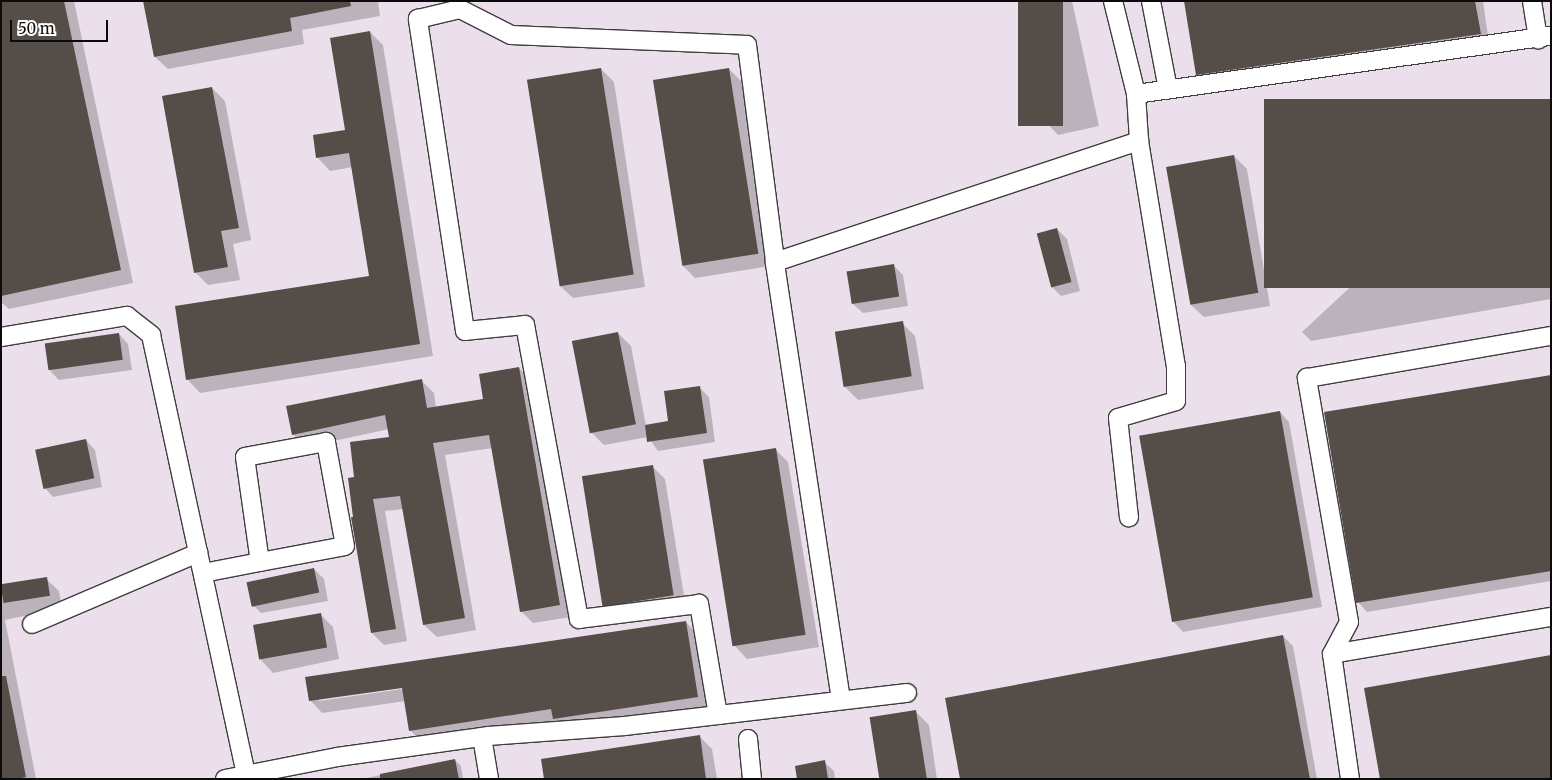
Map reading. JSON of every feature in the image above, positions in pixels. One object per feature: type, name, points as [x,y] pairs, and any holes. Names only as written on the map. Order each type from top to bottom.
[{"type":"lane","points":[[1113,1],[1136,94],[1139,141],[1176,366],[1176,401],[1118,418],[1129,516]]},
{"type":"lane","points":[[1151,1],[1168,89]]},
{"type":"lane","points":[[1136,94],[1544,38],[1532,1]]},
{"type":"lane","points":[[718,715],[699,604],[578,619],[525,325],[465,330],[418,20],[460,9],[511,35],[747,45],[775,262],[842,700]]},
{"type":"lane","points":[[775,262],[1139,141]]},
{"type":"lane","points":[[1,337],[127,316],[151,335],[247,777]]},
{"type":"lane","points":[[1350,779],[1332,654],[1349,622],[1307,378],[1551,336]]},
{"type":"lane","points":[[202,573],[345,546],[326,442],[245,456],[260,562]]},
{"type":"lane","points":[[32,624],[198,553]]},
{"type":"lane","points":[[1332,654],[1551,617]]},
{"type":"lane","points":[[225,779],[247,777],[337,757],[482,737],[718,715],[907,693]]},
{"type":"lane","points":[[482,737],[489,779]]},
{"type":"lane","points":[[748,739],[752,779]]},
{"type":"shaded area","points":[[1,1],[1551,1],[1551,779],[1,779]]},
{"type":"building","points":[[1,1],[64,1],[121,270],[1,296]]},
{"type":"building","points":[[143,1],[350,1],[351,6],[290,18],[292,31],[154,57]]},
{"type":"building","points":[[1018,1],[1063,1],[1063,126],[1018,126]]},
{"type":"building","points":[[1184,1],[1475,1],[1481,34],[1196,75]]},
{"type":"building","points":[[370,31],[420,344],[186,380],[175,306],[369,276],[349,153],[316,158],[313,135],[345,130],[330,38]]},
{"type":"building","points":[[601,68],[634,274],[560,286],[527,80]]},
{"type":"building","points":[[729,68],[758,254],[682,266],[653,80]]},
{"type":"building","points":[[212,87],[239,228],[221,231],[228,267],[194,273],[162,96]]},
{"type":"building","points":[[1264,99],[1551,99],[1551,288],[1264,288]]},
{"type":"building","points":[[1234,155],[1258,293],[1190,305],[1166,167]]},
{"type":"building","points":[[1057,228],[1071,282],[1051,288],[1037,233]]},
{"type":"building","points":[[894,264],[899,297],[852,304],[847,272]]},
{"type":"building","points":[[903,321],[912,376],[844,387],[835,332]]},
{"type":"building","points":[[618,332],[636,424],[590,433],[572,341]]},
{"type":"building","points":[[119,333],[123,360],[48,370],[45,343]]},
{"type":"building","points":[[519,367],[560,605],[520,612],[489,435],[433,443],[465,618],[423,625],[400,496],[373,499],[396,629],[371,633],[351,517],[353,517],[348,478],[354,477],[350,442],[389,437],[385,415],[292,435],[286,406],[422,379],[427,408],[483,399],[479,374]]},
{"type":"building","points":[[1551,375],[1551,571],[1356,603],[1324,412]]},
{"type":"building","points":[[700,386],[707,433],[647,442],[645,425],[668,421],[664,391]]},
{"type":"building","points":[[1280,411],[1313,597],[1172,622],[1139,436]]},
{"type":"building","points":[[86,439],[94,478],[43,489],[35,450]]},
{"type":"building","points":[[776,448],[806,635],[732,646],[703,460]]},
{"type":"building","points":[[653,465],[674,595],[603,607],[582,476]]},
{"type":"building","points":[[314,568],[319,592],[252,607],[247,582]]},
{"type":"building","points":[[47,577],[50,596],[4,603],[1,584]]},
{"type":"building","points":[[321,613],[327,647],[259,659],[253,625]]},
{"type":"building","points":[[686,621],[698,697],[553,719],[551,709],[409,731],[402,688],[309,701],[305,677]]},
{"type":"building","points":[[1283,635],[1310,779],[960,779],[945,698]]},
{"type":"building","points":[[1551,655],[1551,779],[1380,779],[1364,688]]},
{"type":"building","points":[[1,676],[6,676],[26,777],[17,779],[1,779]]},
{"type":"building","points":[[916,710],[927,779],[879,779],[870,717]]},
{"type":"building","points":[[700,735],[706,779],[544,779],[541,759]]},
{"type":"building","points":[[455,759],[459,779],[380,779],[380,774]]},
{"type":"building","points":[[825,760],[828,779],[797,779],[795,766]]}]
